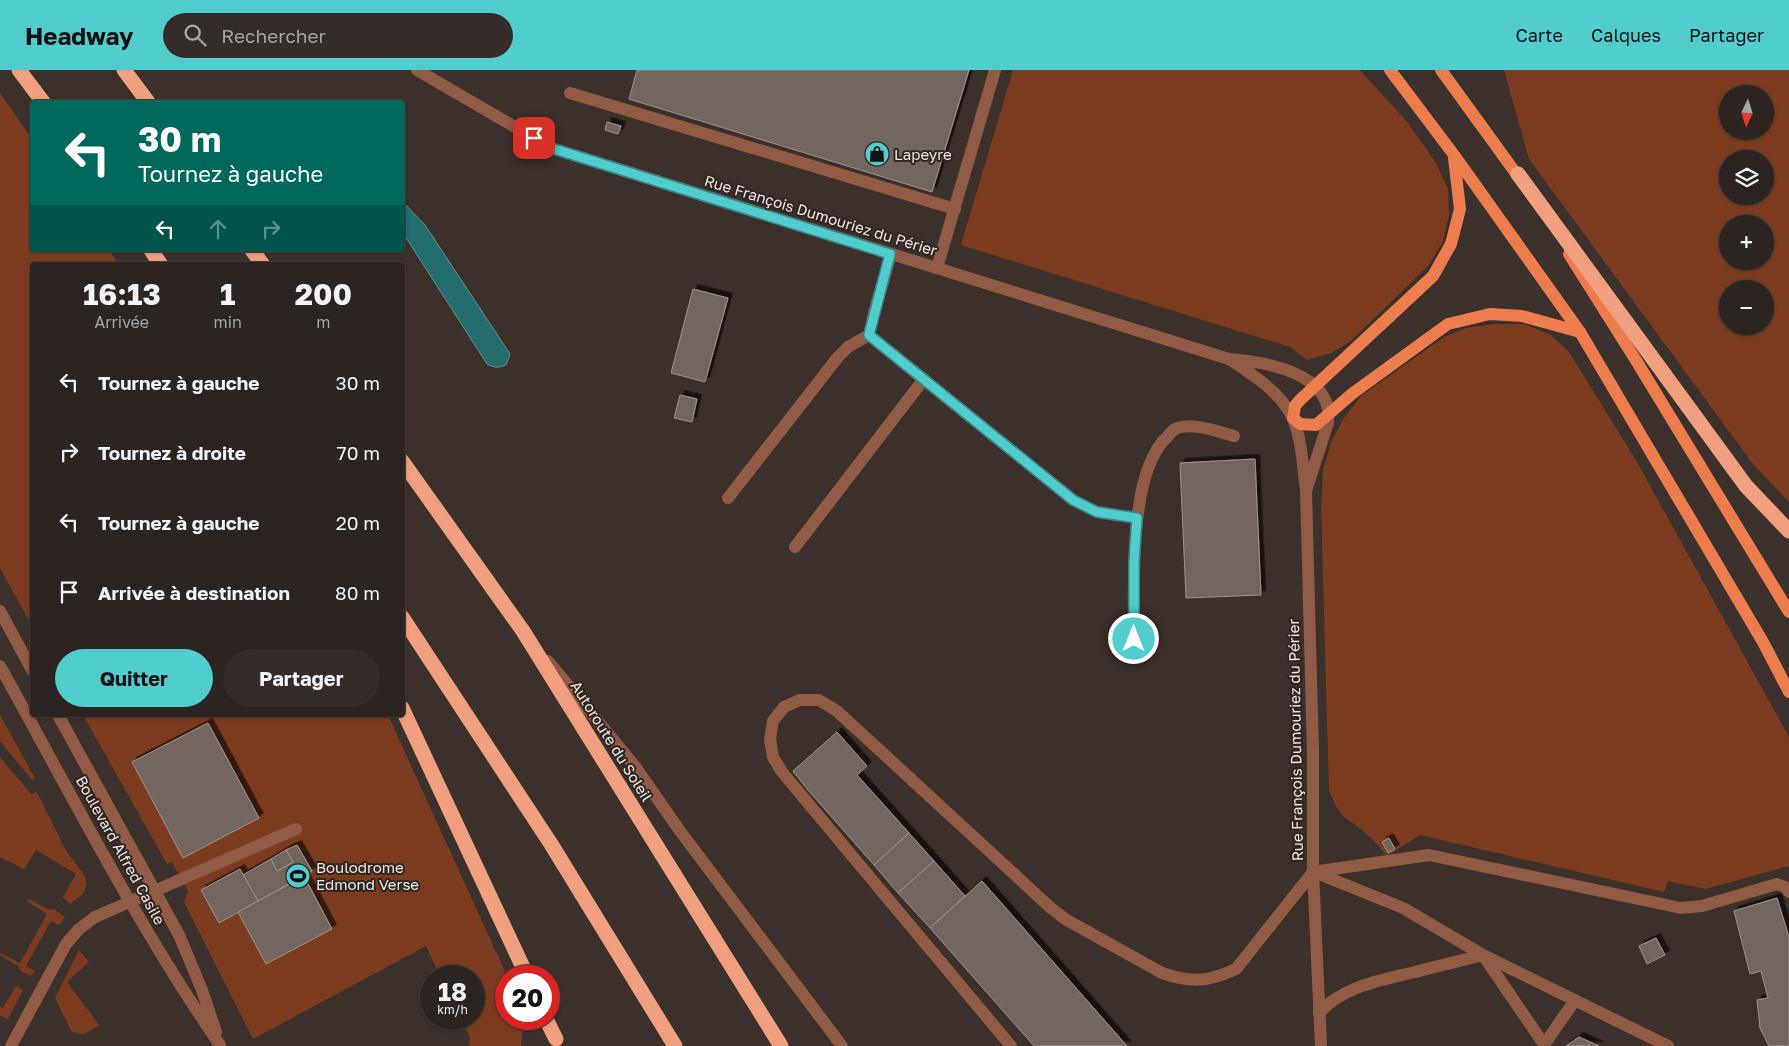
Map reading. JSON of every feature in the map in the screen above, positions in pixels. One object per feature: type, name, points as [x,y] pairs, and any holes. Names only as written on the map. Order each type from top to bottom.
[{"type":"highway","points":[[19,70],[42,100]]},
{"type":"highway","points":[[124,70],[146,100]]},
{"type":"highway","points":[[1518,174],[1746,486],[1789,532]]},
{"type":"highway","name":"Autoroute du Soleil","points":[[405,465],[523,631],[781,1046]]},
{"type":"highway","points":[[405,622],[551,844],[676,1046]]},
{"type":"highway","points":[[405,714],[522,965]]},
{"type":"highway","points":[[550,1030],[556,1044]]},
{"type":"main road","points":[[1390,70],[1454,155],[1580,332],[1763,642],[1789,692]]},
{"type":"main road","points":[[1441,70],[1518,174],[1637,362],[1789,612]]},
{"type":"main road","points":[[1454,155],[1460,209],[1451,244],[1433,276],[1314,386],[1295,406],[1293,418],[1300,424],[1316,425],[1353,393],[1448,324],[1490,314],[1522,316],[1580,332]]},
{"type":"street","name":"Rue François Dumouriez du Périer","points":[[417,70],[551,148],[1229,359],[1278,366],[1298,375],[1314,386],[1328,404],[1330,414],[1306,491]]},
{"type":"street","points":[[937,268],[995,70]]},
{"type":"street","points":[[570,93],[955,210]]},
{"type":"street","points":[[728,498],[838,357],[848,347],[869,335],[890,254]]},
{"type":"street","points":[[869,335],[1073,500],[1097,512],[1137,518]]},
{"type":"street","name":"Rue François Dumouriez du Périer","points":[[1229,359],[1273,392],[1293,418],[1298,436],[1306,491],[1313,752],[1313,872],[1321,1046]]},
{"type":"street","points":[[795,547],[924,379]]},
{"type":"street","points":[[1134,639],[1134,562],[1137,518],[1148,467],[1160,444],[1175,429],[1195,426],[1234,436]]},
{"type":"street","points":[[0,611],[30,666]]},
{"type":"street","points":[[523,631],[634,765],[680,831],[842,1046]]},
{"type":"street","name":"Boulevard Alfred Casile","points":[[0,666],[130,901],[186,995],[220,1046]]},
{"type":"street","points":[[1011,1046],[782,772],[773,757],[770,740],[773,721],[784,707],[800,700],[819,700],[837,711],[1065,919],[1162,973],[1178,979],[1195,980],[1217,977],[1236,968],[1313,872],[1429,855],[1680,908],[1702,906],[1777,884],[1785,887],[1789,892]]},
{"type":"street","name":"Boulevard Alfred Casile","points":[[59,717],[179,935],[202,990],[220,1046]]},
{"type":"street","points":[[11,1046],[66,944],[79,929],[95,917],[296,829]]},
{"type":"street","points":[[1313,872],[1403,908],[1483,955],[1668,1046]]},
{"type":"street","points":[[1319,1013],[1334,999],[1360,986],[1483,955]]},
{"type":"street","points":[[1483,955],[1544,1045],[1574,1000]]},
{"type":"shaded area","points":[[1013,70],[1360,70],[1408,123],[1436,163],[1448,189],[1449,215],[1443,241],[1429,265],[1351,341],[1331,353],[1307,360],[1290,347],[961,245]]},
{"type":"shaded area","points":[[1504,70],[1789,70],[1789,502],[1753,464],[1529,159]]},
{"type":"shaded area","points":[[0,93],[30,136],[30,252],[110,252],[117,262],[30,262],[30,622],[0,568]]},
{"type":"shaded area","points":[[1495,324],[1524,324],[1551,335],[1569,352],[1637,462],[1789,737],[1789,866],[1705,889],[1668,881],[1664,892],[1420,835],[1387,856],[1361,829],[1343,816],[1336,806],[1329,791],[1321,505],[1323,469],[1332,440],[1344,418],[1361,396],[1444,337],[1466,328]]},
{"type":"shaded area","points":[[0,715],[35,778],[32,780],[0,741]]},
{"type":"shaded area","name":"Boulodrome Edmond Verse","points":[[84,717],[389,717],[502,965],[495,965],[495,1030],[523,1030],[521,1046],[469,1046],[470,1037],[466,1030],[485,1030],[485,965],[435,965],[426,946],[253,1039],[184,902],[188,891],[172,862],[167,864]]},
{"type":"shaded area","points":[[0,757],[31,794],[37,792],[65,849],[85,876],[87,885],[83,894],[70,904],[63,897],[76,874],[36,850],[24,869],[0,857]]},
{"type":"shaded area","points":[[29,899],[49,910],[54,909],[65,917],[59,925],[51,921],[26,966],[35,971],[30,976],[0,955],[0,953],[20,963],[47,914],[27,901]]},
{"type":"shaded area","points":[[79,950],[89,962],[67,982],[99,1025],[89,1032],[82,1034],[71,1031],[55,998]]},
{"type":"shaded area","points":[[16,986],[23,990],[8,1019],[0,1015],[0,1007],[3,1008]]},
{"type":"water","points":[[405,204],[425,225],[510,354],[506,365],[496,367],[487,364],[405,236]]},
{"type":"building","name":"Lapeyre","points":[[637,70],[969,70],[932,192],[629,99]]},
{"type":"building","points":[[607,122],[621,126],[618,134],[605,130]]},
{"type":"building","points":[[693,289],[728,298],[705,382],[671,373]]},
{"type":"building","points":[[680,395],[697,399],[692,422],[674,418]]},
{"type":"building","points":[[1255,459],[1261,595],[1186,598],[1180,463]]},
{"type":"building","points":[[208,723],[259,818],[183,858],[132,762]]},
{"type":"building","points":[[837,732],[867,766],[857,775],[909,833],[874,865],[793,771]]},
{"type":"building","points":[[909,833],[934,861],[898,893],[874,865]]},
{"type":"building","points":[[1389,838],[1395,849],[1388,853],[1382,842]]},
{"type":"building","points":[[297,845],[312,871],[258,901],[243,875],[271,859],[277,871],[293,862],[286,850]]},
{"type":"building","points":[[286,850],[293,862],[277,871],[271,859]]},
{"type":"building","points":[[934,861],[965,896],[930,928],[898,893]]},
{"type":"building","points":[[240,869],[258,901],[219,923],[201,890]]},
{"type":"building","points":[[304,876],[332,929],[266,964],[238,912]]},
{"type":"building","points":[[982,881],[1127,1046],[1034,1046],[930,928]]},
{"type":"building","points":[[1777,898],[1789,937],[1789,1046],[1769,1046],[1760,1028],[1757,1000],[1768,998],[1761,971],[1750,974],[1734,911]]},
{"type":"building","points":[[1656,938],[1665,955],[1647,964],[1639,946]]},
{"type":"building","points":[[1579,1037],[1599,1046],[1566,1046]]},
{"type":"place","name":"Lapeyre","points":[[877,154]]},
{"type":"place","name":"Boulodrome Edmond Verse","points":[[298,876]]},
{"type":"route","points":[[534,138],[551,148],[890,254],[869,335],[1073,500],[1097,512],[1137,518],[1134,562],[1134,639]]}]
